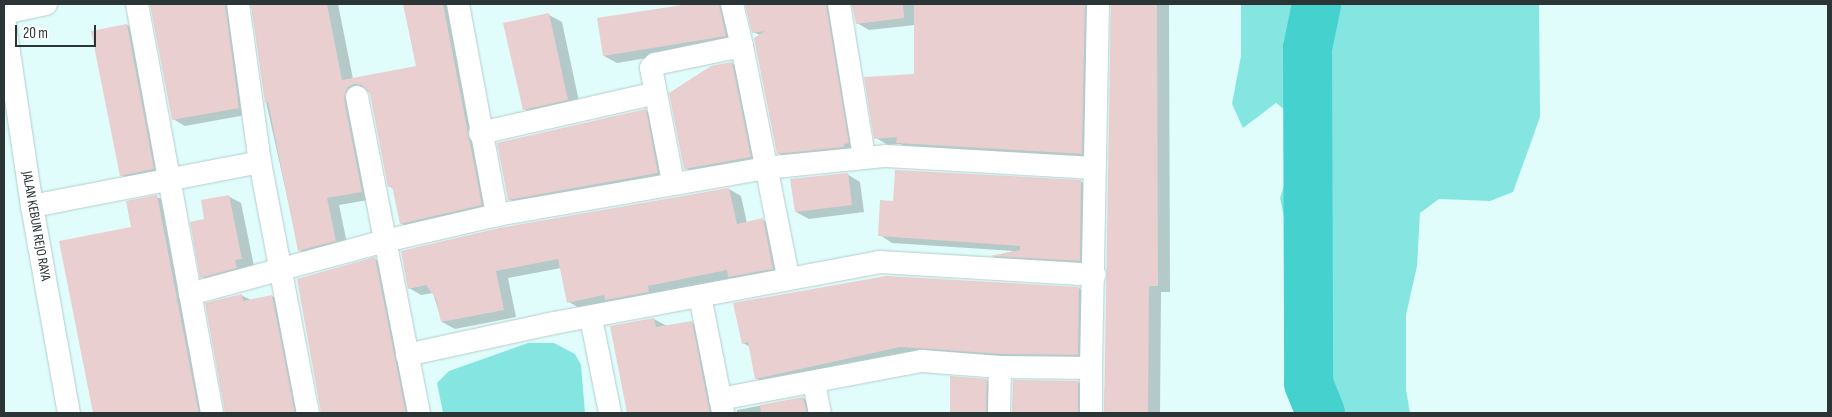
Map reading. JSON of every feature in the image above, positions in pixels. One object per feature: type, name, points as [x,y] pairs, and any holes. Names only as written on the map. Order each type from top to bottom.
[{"type":"street","points":[[4,13],[46,4]]},
{"type":"street","points":[[137,4],[171,180],[212,413]]},
{"type":"street","points":[[238,4],[260,162],[308,413]]},
{"type":"street","points":[[458,4],[480,133],[497,215]]},
{"type":"street","points":[[732,4],[788,277]]},
{"type":"street","points":[[839,4],[864,156]]},
{"type":"street","points":[[1091,413],[1095,275],[1098,4]]},
{"type":"street","name":"JALAN KEBUN REJO RAYA","points":[[5,32],[64,412]]},
{"type":"street","points":[[673,182],[651,72],[655,64],[742,46]]},
{"type":"street","points":[[480,133],[656,93]]},
{"type":"street","points":[[357,97],[419,413]]},
{"type":"street","points":[[190,294],[386,241],[497,215],[673,182],[765,168],[864,156],[1095,168]]},
{"type":"street","points":[[32,206],[260,162]]},
{"type":"street","points":[[407,355],[548,324],[591,318],[788,277],[879,262],[1095,275]]},
{"type":"street","points":[[700,296],[721,406],[814,383],[922,361],[1000,367],[1091,368]]},
{"type":"street","points":[[591,318],[610,413]]},
{"type":"street","points":[[999,413],[1000,367]]},
{"type":"street","points":[[814,383],[820,413]]},
{"type":"shaded area","points":[[1241,4],[1539,4],[1540,117],[1513,192],[1490,201],[1439,199],[1420,213],[1417,266],[1406,315],[1406,390],[1410,413],[1331,413],[1326,364],[1328,340],[1315,264],[1285,222],[1280,198],[1288,173],[1295,118],[1276,103],[1243,128],[1232,104],[1241,56]]},
{"type":"shaded area","points":[[528,343],[554,343],[575,354],[581,365],[585,413],[443,413],[437,383],[449,371]]},
{"type":"building","points":[[150,4],[225,4],[239,108],[172,120]]},
{"type":"building","points":[[251,4],[327,4],[342,80],[416,66],[403,4],[443,4],[482,205],[400,224],[392,186],[388,187],[370,94],[362,85],[354,84],[348,87],[344,99],[362,192],[327,198],[336,241],[298,251],[268,102],[265,103]]},
{"type":"building","points":[[689,4],[719,4],[726,36],[603,56],[597,18]]},
{"type":"building","points":[[745,4],[826,4],[849,143],[844,144],[844,147],[777,154],[754,38],[765,31],[752,33]]},
{"type":"building","points":[[852,4],[903,4],[904,18],[856,24]]},
{"type":"building","points":[[914,4],[1085,4],[1082,154],[896,143],[897,137],[874,139],[864,77],[914,74]]},
{"type":"building","points":[[1111,4],[1157,4],[1158,286],[1149,286],[1148,413],[1104,413]]},
{"type":"building","points":[[549,13],[568,100],[523,110],[503,23]]},
{"type":"building","points":[[127,24],[154,169],[120,176],[91,31]]},
{"type":"building","points":[[732,62],[751,157],[684,169],[669,93],[711,66]]},
{"type":"building","points":[[646,109],[658,173],[508,200],[497,143]]},
{"type":"building","points":[[895,170],[1081,180],[1080,261],[990,256],[1020,250],[1020,246],[878,236],[880,200],[893,201]]},
{"type":"building","points":[[848,173],[852,205],[795,212],[790,179]]},
{"type":"building","points":[[729,188],[737,224],[763,218],[773,269],[728,277],[727,270],[648,286],[649,292],[605,300],[604,295],[567,303],[558,259],[496,271],[504,310],[441,322],[436,299],[426,285],[408,289],[401,251],[500,228]]},
{"type":"building","points":[[157,195],[199,413],[93,413],[59,241],[131,227],[126,201]]},
{"type":"building","points":[[229,195],[242,259],[235,260],[237,268],[200,278],[190,222],[204,219],[201,200]]},
{"type":"building","points":[[375,257],[406,413],[321,413],[297,279]]},
{"type":"building","points":[[886,276],[1079,287],[1078,355],[1001,354],[900,347],[755,379],[748,342],[742,344],[733,303]]},
{"type":"building","points":[[242,294],[243,301],[272,295],[295,413],[225,413],[205,303]]},
{"type":"building","points":[[654,318],[656,327],[692,321],[710,413],[627,413],[610,326]]},
{"type":"building","points":[[950,376],[987,379],[986,413],[950,413]]},
{"type":"building","points":[[1013,380],[1078,381],[1078,413],[1012,413]]},
{"type":"building","points":[[803,397],[807,413],[761,413],[760,405]]},
{"type":"waterway","points":[[1316,4],[1307,48],[1308,383],[1320,413]]}]
